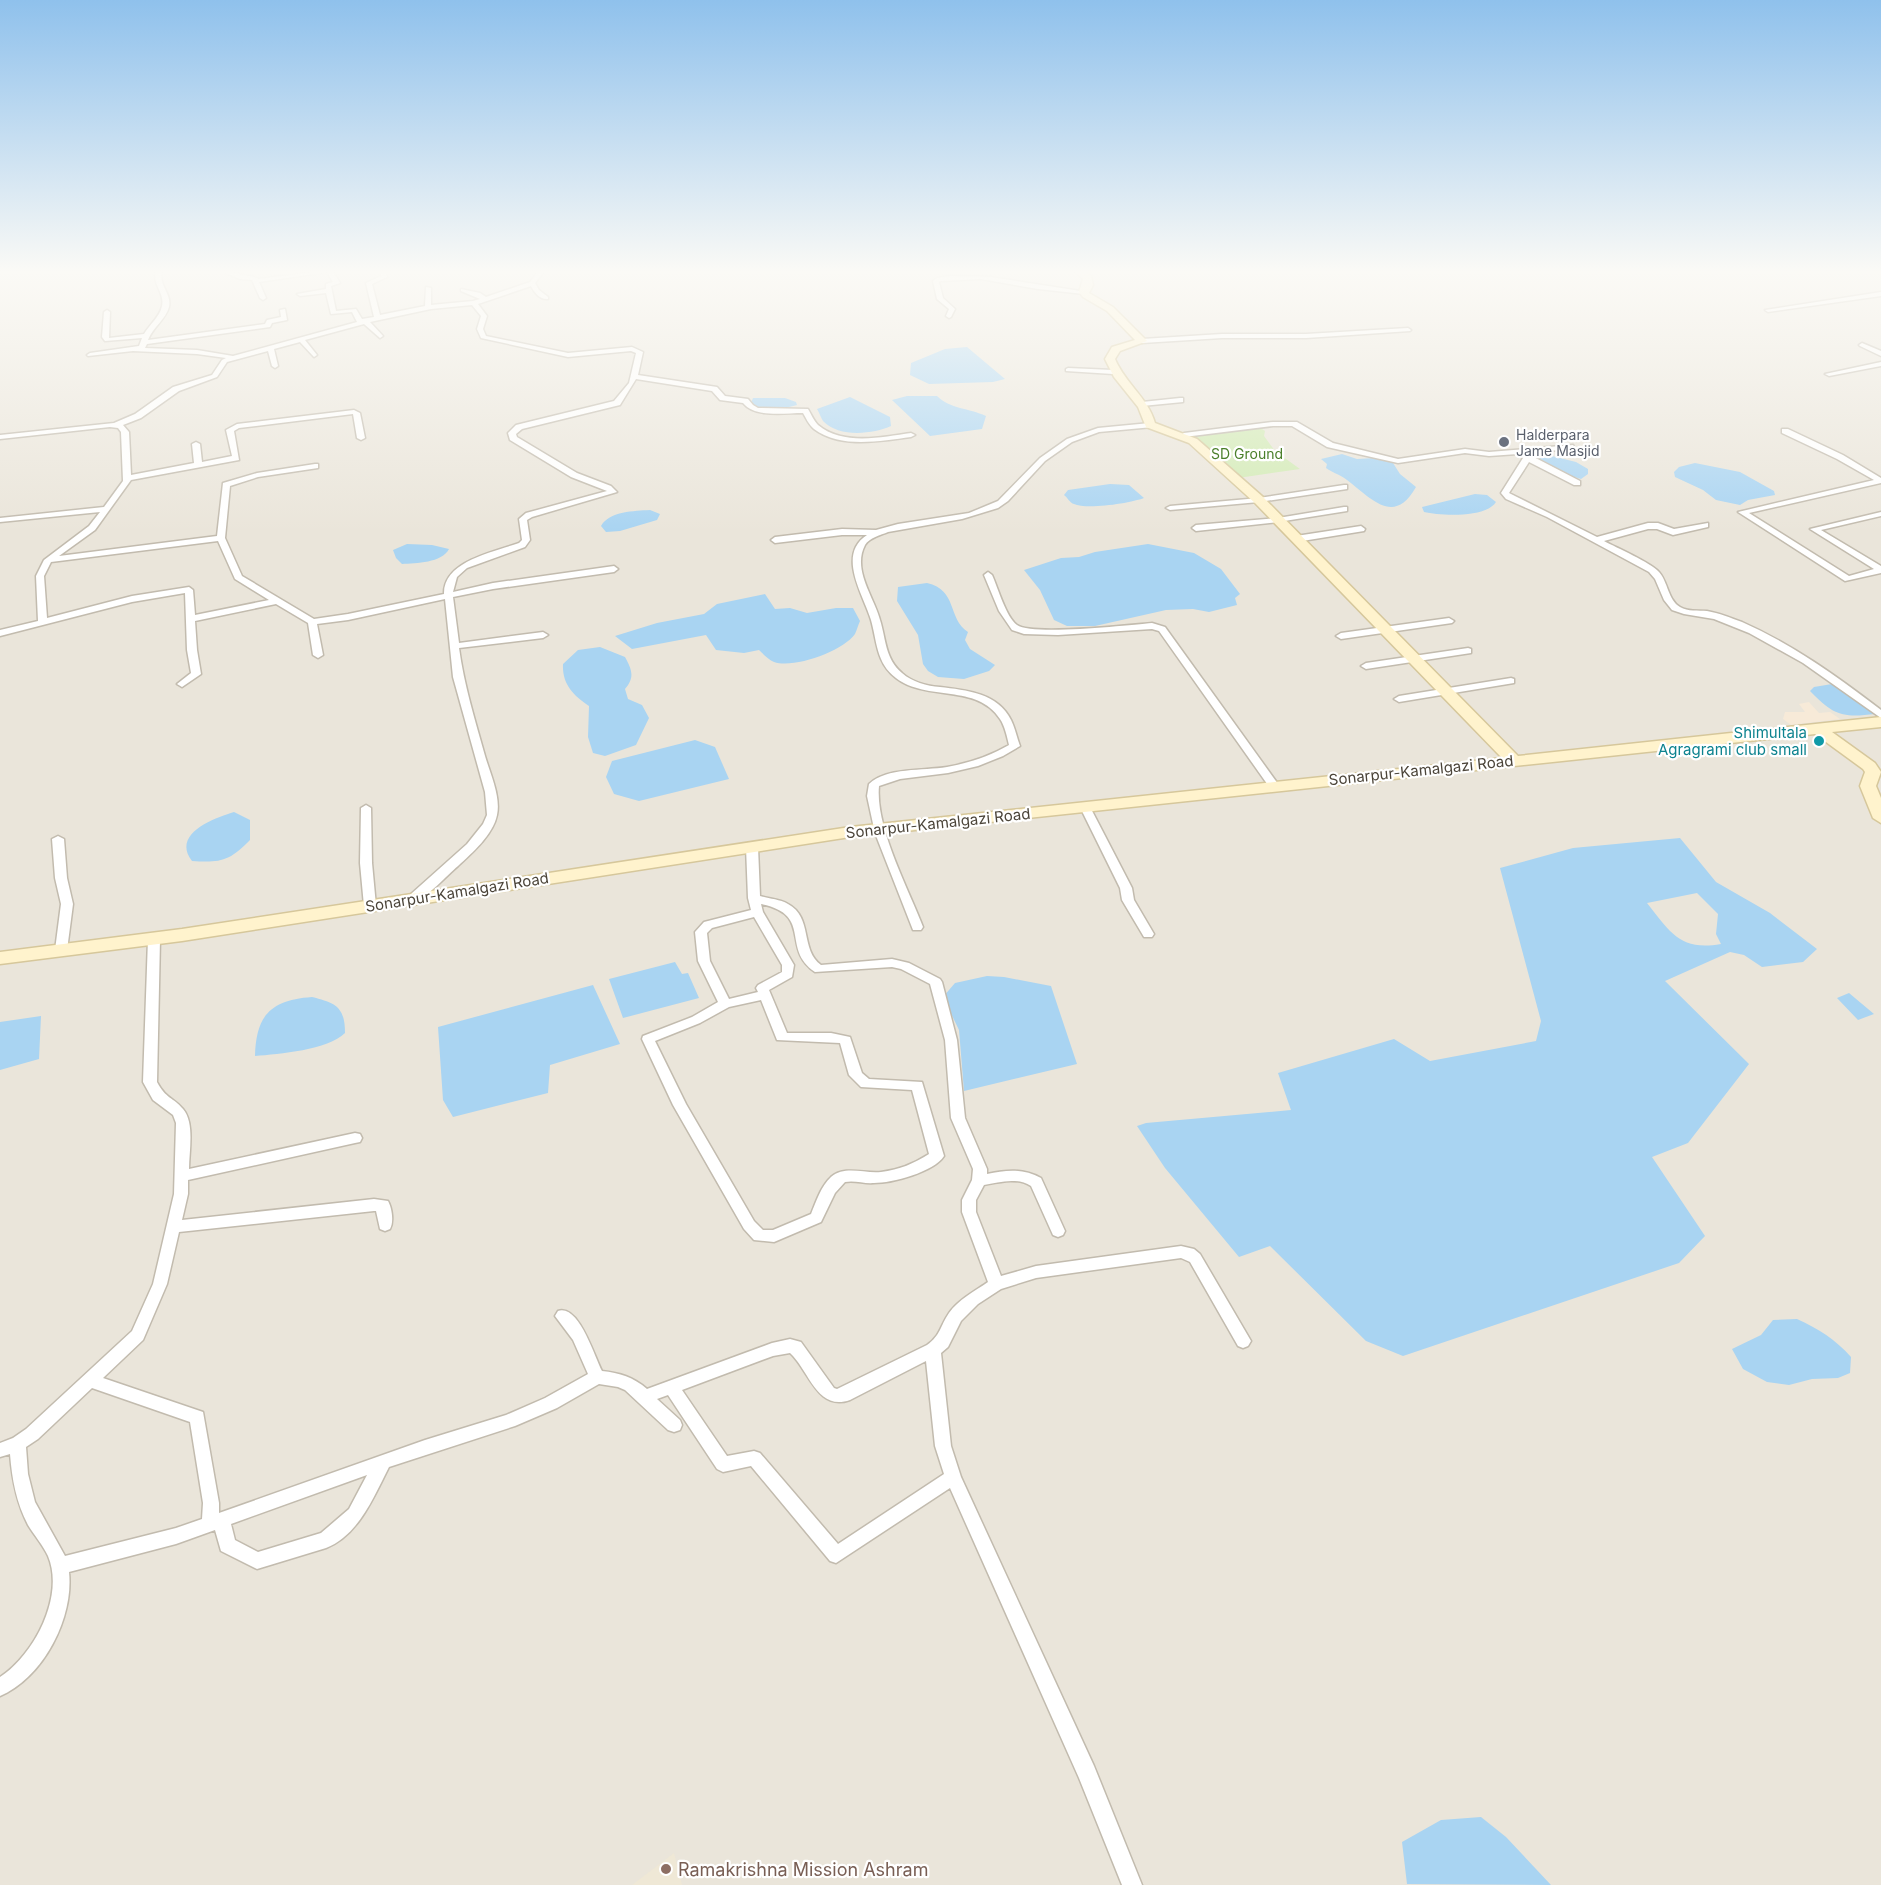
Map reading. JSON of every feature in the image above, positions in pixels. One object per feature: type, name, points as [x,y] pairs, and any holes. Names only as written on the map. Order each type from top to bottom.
[{"type":"main road","points":[[1110,358],[1113,372],[1147,409],[1150,424],[1158,429],[1184,435],[1258,500],[1513,760]]},
{"type":"main road","name":"Sonarpur-Kamalgazi Road","points":[[0,958],[154,939],[415,897],[880,829],[1881,722]]},
{"type":"main road","points":[[1820,730],[1877,772],[1868,786],[1880,815]]},
{"type":"street","points":[[0,436],[116,425],[138,416],[176,389],[215,376],[221,363],[232,358]]},
{"type":"street","points":[[273,358],[275,366]]},
{"type":"street","points":[[415,897],[466,851],[487,828],[492,814],[490,792],[458,677],[448,596],[450,583],[457,570],[479,559],[522,545],[526,540],[523,519],[536,512],[613,492],[558,466],[513,438],[512,433],[519,427],[616,404],[632,383],[639,358]]},
{"type":"street","points":[[1829,374],[1881,364]]},
{"type":"street","points":[[1068,370],[1113,372]]},
{"type":"street","points":[[634,377],[668,380],[714,389],[723,398],[745,401],[757,410],[804,411],[817,427],[848,439],[872,440],[911,435]]},
{"type":"street","points":[[1142,404],[1180,400]]},
{"type":"street","points":[[128,478],[236,458],[230,430],[237,426],[354,412],[362,438]]},
{"type":"street","points":[[1184,435],[1285,423],[1302,427],[1330,445],[1390,460],[1421,459],[1464,451],[1524,455],[1570,447]]},
{"type":"street","points":[[775,540],[842,532],[877,533],[962,517],[994,507],[1004,501],[1028,473],[1068,440],[1107,427],[1150,424]]},
{"type":"street","points":[[43,621],[40,576],[48,560],[92,528],[128,478],[125,432],[123,427],[116,425]]},
{"type":"street","points":[[1785,431],[1840,457],[1881,481]]},
{"type":"street","points":[[196,444],[198,465]]},
{"type":"street","points":[[1524,455],[1577,483]]},
{"type":"street","points":[[1524,455],[1506,493],[1509,497],[1550,515],[1658,574],[1670,602],[1676,608],[1687,613],[1719,617],[1758,633],[1829,675],[1881,715]]},
{"type":"street","points":[[315,466],[257,475],[226,484],[221,538],[238,577],[312,622],[519,582],[614,569]]},
{"type":"street","points":[[1881,481],[1742,512],[1848,579],[1881,570]]},
{"type":"street","points":[[1170,508],[1258,500],[1344,487]]},
{"type":"street","points":[[0,520],[106,509]]},
{"type":"street","points":[[1196,528],[1278,520],[1344,509]]},
{"type":"street","points":[[1881,514],[1814,529],[1881,570]]},
{"type":"street","points":[[1596,540],[1648,526],[1658,526],[1673,532],[1705,525]]},
{"type":"street","points":[[1296,539],[1361,529]]},
{"type":"street","points":[[877,533],[860,547],[858,564],[860,586],[876,620],[884,656],[906,681],[924,687],[985,697],[1002,710],[1012,728],[1015,746],[1002,754],[950,770],[885,778],[874,784],[871,792],[880,829],[917,927]]},
{"type":"street","points":[[48,560],[221,538]]},
{"type":"street","points":[[988,575],[1011,623],[1020,631],[1071,631],[1152,626],[1162,629],[1274,786]]},
{"type":"street","points":[[0,633],[25,628],[43,621],[185,589],[189,590],[196,674],[182,684]]},
{"type":"street","points":[[190,620],[277,601]]},
{"type":"street","points":[[1341,636],[1449,621]]},
{"type":"street","points":[[312,622],[318,655]]},
{"type":"street","points":[[454,646],[543,635]]},
{"type":"street","points":[[1366,666],[1468,651]]},
{"type":"street","points":[[1399,699],[1510,681]]},
{"type":"street","points":[[1085,807],[1126,888],[1128,900],[1148,934]]},
{"type":"street","points":[[366,808],[366,863],[370,906]]},
{"type":"street","points":[[58,839],[61,878],[67,904],[61,951]]},
{"type":"street","points":[[752,847],[756,905],[788,965],[788,974],[762,988],[765,995],[782,1037],[831,1037],[845,1040],[856,1075],[866,1084],[917,1085],[937,1156],[927,1164],[893,1174],[871,1178],[852,1174],[837,1180],[828,1191],[816,1218],[774,1236],[759,1236],[749,1225],[680,1105],[648,1039],[696,1020],[725,1004],[765,995]]},
{"type":"street","points":[[725,1004],[704,961],[701,932],[708,925],[756,905],[784,906],[795,916],[802,930],[800,944],[810,964],[819,969],[892,963],[904,966],[936,982],[951,1040],[958,1118],[978,1163],[980,1180],[969,1200],[969,1212],[996,1284]]},
{"type":"street","points":[[0,1450],[18,1444],[32,1434],[138,1335],[160,1284],[181,1194],[183,1123],[178,1112],[158,1097],[150,1082],[154,939]]},
{"type":"street","points":[[182,1176],[355,1138]]},
{"type":"street","points":[[980,1180],[1007,1176],[1029,1177],[1036,1182],[1058,1231]]},
{"type":"street","points":[[174,1227],[374,1204],[383,1205],[385,1225]]},
{"type":"street","points":[[645,1397],[772,1350],[790,1346],[799,1350],[829,1394],[844,1395],[933,1350],[943,1342],[955,1317],[973,1300],[996,1284],[1036,1272],[1181,1252],[1189,1253],[1195,1258],[1243,1341]]},
{"type":"street","points":[[563,1316],[579,1333],[589,1364],[597,1377]]},
{"type":"street","points":[[933,1350],[943,1446],[953,1478],[1087,1773],[1132,1885]]},
{"type":"street","points":[[60,1566],[176,1536],[534,1411],[597,1377],[620,1380],[631,1385],[674,1425]]},
{"type":"street","points":[[90,1380],[197,1417],[214,1522]]},
{"type":"street","points":[[672,1388],[723,1464],[754,1458],[836,1556],[953,1478]]},
{"type":"street","points":[[0,1687],[15,1678],[31,1663],[53,1617],[60,1589],[60,1566],[53,1545],[35,1521],[25,1500],[19,1477],[18,1444]]},
{"type":"street","points":[[214,1522],[224,1527],[227,1545],[257,1561],[326,1540],[355,1515],[384,1462]]},
{"type":"shaded area","points":[[0,358],[1881,358],[1881,1885],[0,1885]]},
{"type":"shaded area","points":[[1809,702],[1819,713],[1830,712],[1840,719],[1791,725],[1783,719],[1785,712],[1805,712],[1799,704]]},
{"type":"shaded area","name":"Ramakrishna Mission Ashram","points":[[674,1853],[682,1885],[632,1885]]},
{"type":"green space","name":"SD Ground","points":[[1259,427],[1265,431],[1264,436],[1275,451],[1300,469],[1238,478],[1189,436]]},
{"type":"water","points":[[923,358],[980,358],[1005,379],[993,382],[929,384],[910,375],[911,363]]},
{"type":"water","points":[[907,396],[937,396],[954,406],[986,416],[982,429],[930,436],[892,400]]},
{"type":"water","points":[[850,397],[890,417],[891,426],[856,433],[838,430],[823,421],[817,409]]},
{"type":"water","points":[[753,398],[785,398],[796,402],[797,405],[781,409],[749,408]]},
{"type":"water","points":[[1342,454],[1357,459],[1375,458],[1393,463],[1400,474],[1416,487],[1408,499],[1399,505],[1391,507],[1374,501],[1345,478],[1326,468],[1327,464],[1321,459]]},
{"type":"water","points":[[1552,456],[1576,462],[1588,469],[1588,474],[1581,479],[1554,468],[1539,458]]},
{"type":"water","points":[[1695,463],[1740,472],[1774,491],[1775,495],[1748,500],[1740,505],[1716,500],[1703,490],[1675,477],[1674,472],[1679,467]]},
{"type":"water","points":[[1110,484],[1129,485],[1144,498],[1120,504],[1080,506],[1064,495],[1068,490]]},
{"type":"water","points":[[1475,494],[1487,495],[1496,502],[1483,511],[1463,515],[1424,512],[1422,507]]},
{"type":"water","points":[[650,510],[660,514],[657,520],[620,531],[606,532],[601,526],[610,517],[616,515]]},
{"type":"water","points":[[407,544],[432,545],[449,549],[446,554],[435,560],[402,564],[396,558],[393,550]]},
{"type":"water","points":[[1148,544],[1194,553],[1221,569],[1240,594],[1235,598],[1237,605],[1209,612],[1193,609],[1166,610],[1095,626],[1067,626],[1054,620],[1040,590],[1024,570],[1061,558],[1079,557],[1095,552]]},
{"type":"water","points":[[927,583],[944,592],[961,626],[968,632],[965,640],[970,649],[995,665],[989,671],[964,679],[938,677],[928,671],[923,664],[918,635],[897,601],[898,587]]},
{"type":"water","points":[[765,594],[775,609],[790,608],[807,613],[836,608],[853,608],[860,621],[855,634],[840,647],[805,661],[783,664],[774,662],[759,650],[744,653],[716,650],[706,635],[632,649],[615,636],[657,623],[704,614],[717,604]]},
{"type":"water","points":[[600,647],[625,657],[631,673],[630,681],[625,689],[628,699],[642,705],[649,718],[636,745],[605,756],[593,753],[588,737],[589,706],[570,688],[563,671],[563,664],[578,650]]},
{"type":"water","points":[[1832,684],[1875,714],[1846,715],[1839,713],[1825,705],[1810,691],[1814,687]]},
{"type":"water","points":[[695,740],[715,747],[729,779],[639,801],[614,794],[606,777],[612,761]]},
{"type":"water","points":[[234,812],[250,820],[250,840],[224,859],[210,862],[192,861],[187,851],[187,843],[191,835],[206,823]]},
{"type":"water","points":[[1680,838],[1716,882],[1770,913],[1817,949],[1803,962],[1762,967],[1744,955],[1730,952],[1665,981],[1749,1064],[1688,1143],[1652,1157],[1705,1236],[1679,1263],[1403,1356],[1366,1341],[1270,1246],[1239,1257],[1165,1168],[1137,1126],[1146,1123],[1291,1110],[1278,1073],[1394,1039],[1430,1061],[1536,1041],[1541,1021],[1500,868],[1573,848]],"holes":[[[1697,893],[1718,914],[1716,934],[1721,944],[1696,945],[1686,942],[1670,931],[1647,903]]]},
{"type":"water","points":[[675,962],[682,974],[688,973],[699,998],[623,1018],[609,979]]},
{"type":"water","points":[[987,976],[1051,986],[1077,1064],[964,1091],[959,1030],[943,997],[955,983]]},
{"type":"water","points":[[593,985],[620,1044],[550,1065],[548,1093],[453,1117],[443,1100],[438,1027]]},
{"type":"water","points":[[1849,993],[1874,1014],[1858,1020],[1837,998]]},
{"type":"water","points":[[312,997],[338,1008],[345,1024],[345,1033],[337,1039],[315,1047],[255,1056],[259,1030],[268,1012],[286,1002]]},
{"type":"water","points":[[41,1016],[39,1059],[0,1070],[0,1022]]},
{"type":"water","points":[[1797,1319],[1826,1335],[1851,1357],[1850,1373],[1838,1378],[1812,1379],[1789,1385],[1767,1382],[1743,1369],[1732,1349],[1761,1335],[1773,1320]]},
{"type":"water","points":[[1481,1817],[1506,1837],[1551,1885],[1407,1884],[1402,1842],[1441,1820]]},
{"type":"place","name":"Halderpara Jame Masjid","points":[[1504,442]]},
{"type":"place","name":"Shimultala Agragrami club small","points":[[1819,741]]},
{"type":"place","name":"Ramakrishna Mission Ashram","points":[[666,1869]]}]
